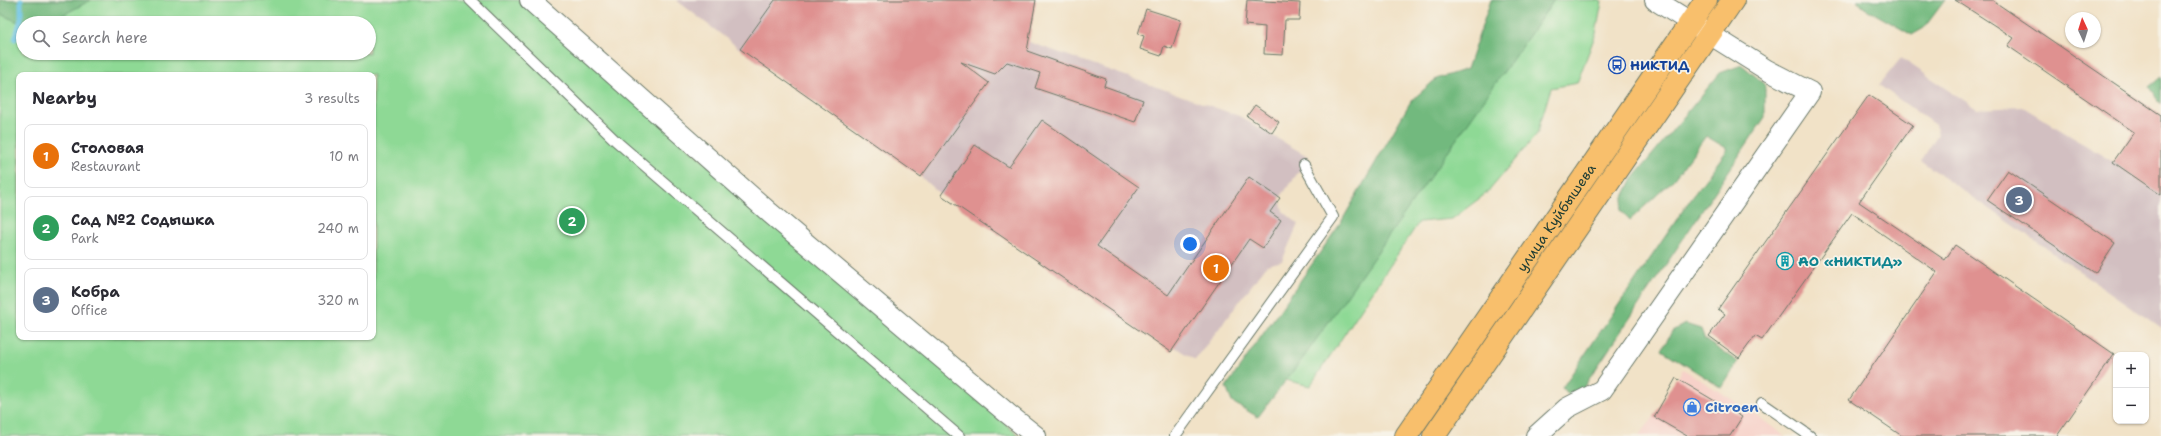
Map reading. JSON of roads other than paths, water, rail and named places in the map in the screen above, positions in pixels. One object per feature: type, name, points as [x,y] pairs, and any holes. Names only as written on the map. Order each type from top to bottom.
[{"type":"highway","name":"улица Куйбышева","points":[[1406,436],[1706,0]]},
{"type":"highway","name":"улица Куйбышева","points":[[1434,436],[1732,0]]},
{"type":"street","points":[[530,0],[770,213],[1036,436]]},
{"type":"street","points":[[1536,436],[1567,408],[1602,390],[1810,92],[1767,70],[1708,35],[1655,0]]},
{"type":"lane","points":[[470,0],[616,141],[959,436]]},
{"type":"lane","points":[[1175,436],[1333,217],[1304,165]]},
{"type":"lane","points":[[1762,402],[1810,436]]},
{"type":"waterway","points":[[21,0],[21,16]]},
{"type":"place","name":"НИКТИД","points":[[1617,65]]},
{"type":"place","name":"Кобра","points":[[2019,200]]},
{"type":"place","name":"Сад №2 Содышка","points":[[572,221]]},
{"type":"place","name":"АО «НИКТИД»","points":[[1785,261]]},
{"type":"place","name":"Столовая","points":[[1216,268]]},
{"type":"place","name":"Citroen","points":[[1692,407]]}]
